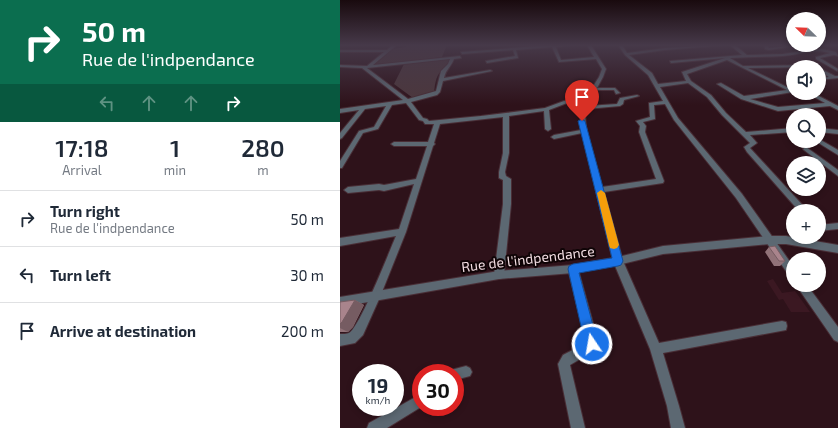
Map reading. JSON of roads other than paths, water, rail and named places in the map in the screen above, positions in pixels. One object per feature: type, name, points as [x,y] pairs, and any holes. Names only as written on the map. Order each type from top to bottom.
[{"type":"street","points":[[340,66],[365,67],[385,65]]},
{"type":"street","points":[[341,112],[407,101],[437,93],[443,71],[449,65]]},
{"type":"street","points":[[601,65],[604,69],[603,74],[584,108],[582,121],[584,131],[618,261],[656,349],[678,428]]},
{"type":"street","points":[[640,65],[646,70],[657,86],[665,102],[684,129],[739,196],[786,264]]},
{"type":"street","points":[[705,65],[684,72],[689,82],[709,96],[724,114],[754,144],[747,147],[749,152],[797,204]]},
{"type":"street","points":[[738,65],[786,88]]},
{"type":"street","points":[[828,65],[838,71]]},
{"type":"street","points":[[365,67],[407,101],[416,110],[420,119],[425,120],[426,123],[437,123],[546,109],[566,102],[589,97]]},
{"type":"street","points":[[742,67],[786,67]]},
{"type":"street","points":[[440,80],[490,72]]},
{"type":"street","points":[[826,72],[836,77]]},
{"type":"street","points":[[826,78],[836,77]]},
{"type":"street","points":[[657,86],[689,82]]},
{"type":"street","points":[[719,84],[743,98],[780,110],[831,104]]},
{"type":"street","points":[[594,89],[615,89],[618,92]]},
{"type":"street","points":[[743,98],[786,92]]},
{"type":"street","points":[[584,108],[616,106],[620,104],[622,99],[637,96]]},
{"type":"street","points":[[823,100],[838,108]]},
{"type":"street","points":[[600,190],[660,181],[642,132],[643,126],[639,121],[653,118],[651,104],[665,102]]},
{"type":"street","points":[[340,166],[362,131],[376,128],[390,103]]},
{"type":"street","points":[[340,137],[363,108]]},
{"type":"street","points":[[546,109],[548,129]]},
{"type":"street","points":[[499,275],[507,204],[507,179],[503,178],[502,174],[506,153],[506,114]]},
{"type":"street","points":[[340,340],[351,339],[359,331],[375,297],[402,232],[418,181],[432,144],[437,123]]},
{"type":"street","points":[[554,137],[584,131]]},
{"type":"street","points":[[744,134],[786,131]]},
{"type":"street","points":[[826,131],[838,132]]},
{"type":"street","points":[[394,144],[432,144]]},
{"type":"street","points":[[826,145],[838,153]]},
{"type":"street","points":[[806,149],[838,174]]},
{"type":"street","points":[[348,190],[379,187],[384,188],[418,181]]},
{"type":"street","points":[[826,227],[838,226]]},
{"type":"street","points":[[340,242],[402,232]]},
{"type":"street","name":"Rue de l'indpendance","points":[[340,302],[499,275],[573,269],[618,261],[663,250],[786,238]]},
{"type":"street","name":"Rue de l'indpendance","points":[[816,244],[838,249]]},
{"type":"street","points":[[573,269],[592,341],[590,347],[567,359],[564,364],[578,428]]},
{"type":"street","points":[[806,292],[838,336]]},
{"type":"street","points":[[656,349],[706,338],[782,326]]},
{"type":"street","points":[[374,428],[412,405]]}]
